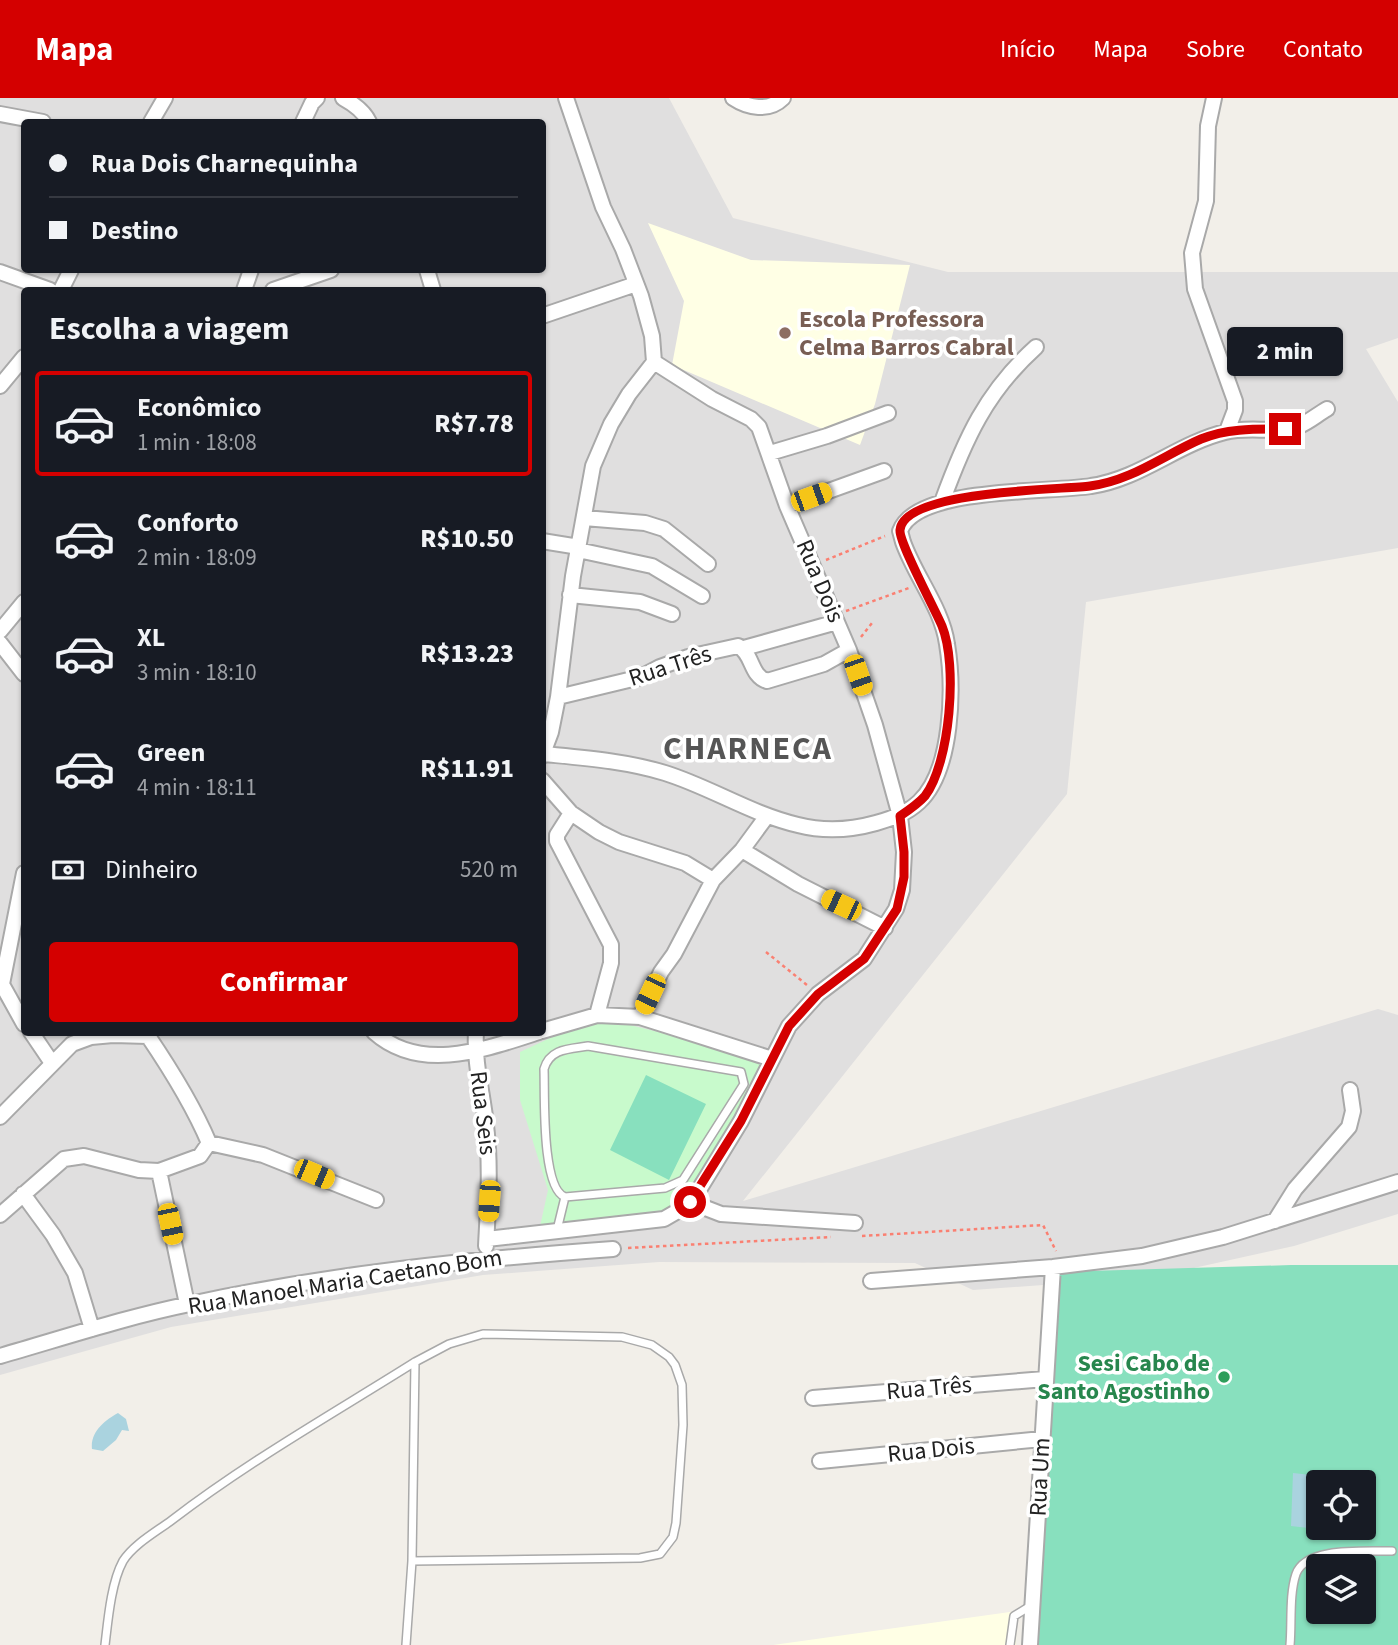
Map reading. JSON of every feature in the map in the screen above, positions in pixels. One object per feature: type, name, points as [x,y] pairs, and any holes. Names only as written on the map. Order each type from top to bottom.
[{"type":"street","points":[[153,119],[165,98]]},
{"type":"street","points":[[304,119],[317,98]]},
{"type":"street","points":[[343,98],[355,105],[368,119]]},
{"type":"street","points":[[546,744],[558,698],[570,595],[593,466],[629,394],[654,362],[652,336],[636,284],[603,207],[566,98]]},
{"type":"street","points":[[733,98],[748,106],[763,107],[776,104],[783,98]]},
{"type":"street","points":[[1214,98],[1208,126],[1206,201],[1192,253],[1192,272],[1195,289],[1235,401],[1235,410],[1227,431]]},
{"type":"street","points":[[0,114],[27,119]]},
{"type":"street","points":[[0,272],[42,287]]},
{"type":"street","points":[[282,287],[322,273]]},
{"type":"street","points":[[546,315],[636,284]]},
{"type":"street","points":[[942,502],[962,447],[982,408],[1006,376],[1036,347]]},
{"type":"street","points":[[0,386],[21,361]]},
{"type":"street","name":"Rua Dois","points":[[654,362],[712,400],[755,422],[787,506],[849,650],[875,725],[900,816],[904,852],[902,890],[897,909],[858,965],[818,994],[789,1026],[741,1121],[690,1202]]},
{"type":"street","points":[[546,755],[639,766],[667,773],[767,816],[800,826],[846,830],[900,816],[918,803],[932,784],[941,760],[949,716],[947,645],[943,629],[900,531],[906,519],[927,506],[942,502],[997,492],[1090,486],[1129,477],[1203,439],[1227,431],[1300,426],[1327,409]]},
{"type":"street","points":[[769,453],[827,436],[888,413]]},
{"type":"street","points":[[787,506],[884,471]]},
{"type":"street","points":[[584,518],[645,523],[664,528],[708,564]]},
{"type":"street","points":[[546,542],[652,566],[702,596]]},
{"type":"street","points":[[570,595],[640,602],[672,614]]},
{"type":"street","points":[[0,631],[21,606]]},
{"type":"street","points":[[744,649],[836,619]]},
{"type":"street","points":[[0,643],[21,669]]},
{"type":"street","name":"Rua Três","points":[[558,698],[641,677],[688,657],[738,646],[744,649],[758,676],[765,680],[824,664],[849,650]]},
{"type":"street","points":[[546,785],[571,813],[619,842],[685,863],[713,880]]},
{"type":"street","points":[[571,813],[557,835],[557,841],[611,945],[611,963],[597,1015]]},
{"type":"street","points":[[640,1017],[661,972],[674,954],[713,880],[742,850],[767,816]]},
{"type":"street","points":[[742,850],[798,884],[884,928]]},
{"type":"street","points":[[21,887],[1,983],[21,1019]]},
{"type":"street","points":[[546,1030],[597,1015],[640,1017],[772,1059]]},
{"type":"street","points":[[34,1036],[52,1063]]},
{"type":"street","points":[[0,1117],[72,1044],[91,1037],[110,1036]]},
{"type":"street","points":[[150,1036],[182,1089],[209,1143]]},
{"type":"street","points":[[379,1036],[395,1048],[411,1053],[442,1056],[475,1052],[528,1036]]},
{"type":"street","name":"Rua Seis","points":[[477,1036],[475,1052],[486,1124],[490,1177],[486,1258]]},
{"type":"street","points":[[1275,1221],[1295,1189],[1349,1127],[1353,1111],[1350,1090]]},
{"type":"street","points":[[0,1215],[64,1159],[77,1156],[95,1157],[139,1170],[159,1171],[200,1156],[209,1143]]},
{"type":"street","points":[[209,1143],[263,1155],[376,1200]]},
{"type":"street","points":[[159,1171],[187,1304]]},
{"type":"street","points":[[871,1281],[1053,1267],[1154,1252],[1223,1237],[1398,1182]]},
{"type":"street","points":[[23,1194],[53,1235],[75,1273],[92,1329]]},
{"type":"street","points":[[487,1239],[664,1219],[690,1202],[721,1214],[855,1223]]},
{"type":"street","name":"Rua Manoel Maria Caetano Bom","points":[[0,1356],[187,1304],[250,1292],[486,1258],[613,1248]]},
{"type":"street","name":"Rua Um","points":[[1031,1645],[1053,1267]]},
{"type":"street","name":"Rua Três","points":[[813,1398],[1045,1379]]},
{"type":"street","name":"Rua Dois","points":[[820,1461],[1042,1438]]},
{"type":"lane","points":[[588,1046],[741,1072],[744,1084],[682,1180],[665,1188],[565,1197],[557,1191],[548,1172],[544,1069],[552,1054],[563,1049],[588,1046]]},
{"type":"lane","points":[[558,1230],[565,1197]]},
{"type":"lane","points":[[105,1645],[109,1613],[120,1570],[123,1561],[135,1548],[210,1491],[415,1362],[449,1344],[483,1334],[633,1339],[652,1345],[669,1357],[682,1385],[682,1425],[676,1523],[673,1537],[660,1554],[640,1558],[412,1562]]},
{"type":"lane","points":[[406,1645],[412,1562],[415,1362]]},
{"type":"lane","points":[[1290,1645],[1294,1588],[1301,1565],[1323,1554],[1392,1551]]},
{"type":"lane","points":[[1010,1645],[1013,1618],[1017,1612],[1033,1605]]},
{"type":"path","points":[[814,565],[900,531]]},
{"type":"path","points":[[836,619],[922,583]]},
{"type":"path","points":[[849,650],[873,623]]},
{"type":"path","points":[[766,953],[818,994]]},
{"type":"shaded area","points":[[0,98],[669,98],[733,218],[948,272],[1398,272],[1398,338],[1366,349],[1398,402],[1398,548],[1086,602],[1067,794],[743,1201],[1378,1009],[1398,1015],[1398,1214],[1294,1246],[1171,1273],[1097,1281],[973,1290],[915,1263],[659,1262],[483,1275],[171,1327],[0,1375]]},
{"type":"shaded area","name":"Escola Professora Celma Barros Cabral","points":[[648,223],[751,260],[910,265],[875,404],[860,445],[672,365],[684,301]]},
{"type":"shaded area","points":[[1017,1611],[1016,1645],[773,1645]]},
{"type":"green space","points":[[593,1018],[767,1059],[721,1142],[664,1218],[539,1231],[548,1190],[520,1100],[520,1052]]},
{"type":"green space","points":[[646,1075],[706,1104],[669,1180],[610,1150]]},
{"type":"green space","name":"Sesi Cabo de Santo Agostinho","points":[[1291,1265],[1398,1265],[1398,1645],[1032,1645],[1056,1272]]},
{"type":"water","points":[[118,1413],[126,1419],[129,1431],[122,1430],[116,1440],[103,1451],[92,1449],[96,1432]]},
{"type":"water","points":[[1293,1473],[1306,1474],[1306,1528],[1291,1526]]},
{"type":"place","name":"Escola Professora Celma Barros Cabral","points":[[785,333]]},
{"type":"place","name":"Sesi Cabo de Santo Agostinho","points":[[1224,1377]]},
{"type":"district","name":"CHARNECA","points":[[748,749]]},
{"type":"route","points":[[690,1202],[741,1121],[782,1036],[818,994],[864,959],[900,901],[904,877],[900,816],[918,803],[932,784],[941,760],[949,716],[947,645],[943,629],[905,548],[900,531],[902,524],[927,506],[942,502],[997,492],[1090,486],[1129,477],[1203,439],[1227,431],[1285,429]]}]
